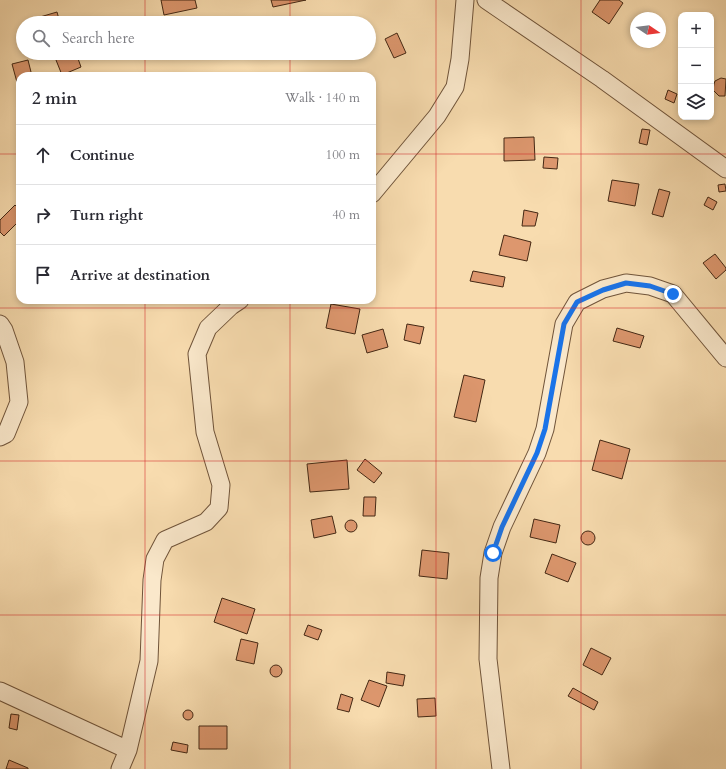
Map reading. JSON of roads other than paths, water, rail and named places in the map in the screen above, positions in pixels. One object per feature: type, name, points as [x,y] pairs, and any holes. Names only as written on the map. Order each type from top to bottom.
[{"type":"street","points":[[376,189],[437,116],[454,87],[460,59],[465,0]]},
{"type":"street","points":[[486,0],[602,79],[726,169]]},
{"type":"street","points":[[502,769],[488,659],[489,578],[493,553],[502,527],[537,453],[545,429],[564,324],[577,302],[603,290],[626,283],[650,286],[673,294],[726,358]]},
{"type":"street","points":[[120,769],[128,750],[149,662],[152,580],[155,559],[165,540],[206,522],[219,508],[221,485],[205,432],[197,354],[208,328],[234,304]]},
{"type":"street","points":[[0,324],[4,330],[15,362],[19,402],[6,434],[0,437]]},
{"type":"street","points":[[0,691],[128,750]]}]
